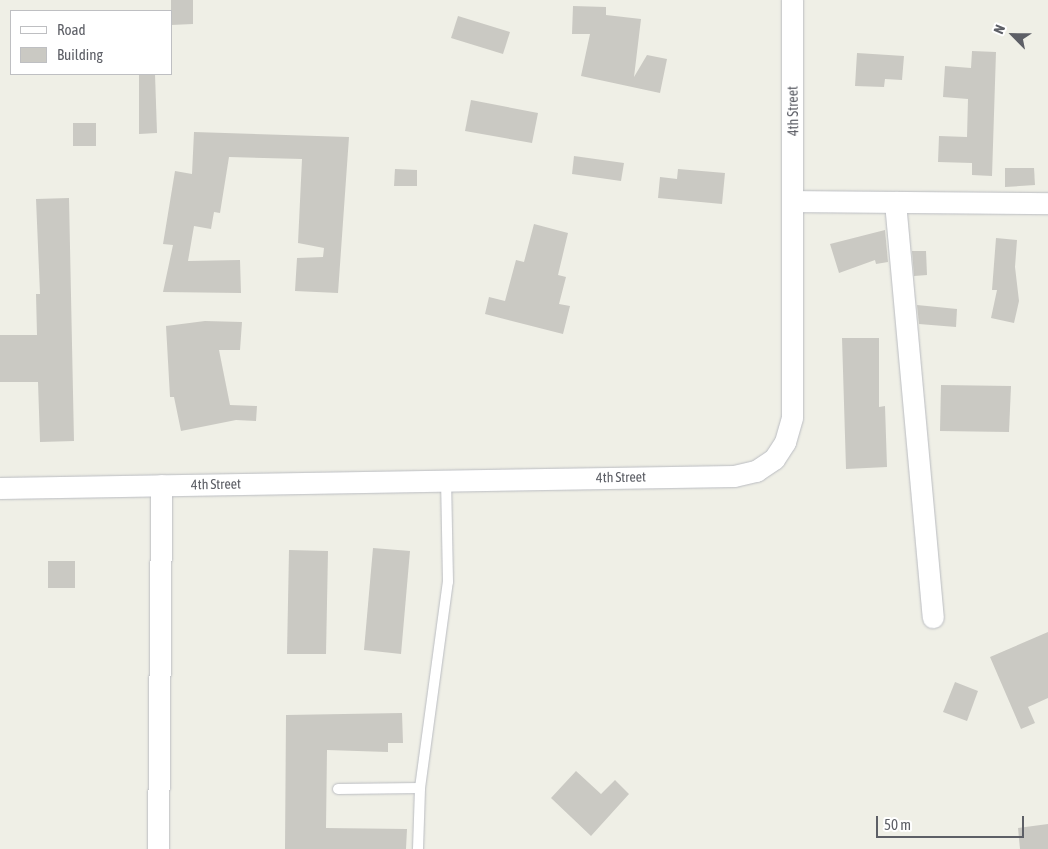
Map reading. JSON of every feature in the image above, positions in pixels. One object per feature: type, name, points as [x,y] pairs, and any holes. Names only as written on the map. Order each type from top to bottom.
[{"type":"street","name":"4th Street","points":[[0,488],[734,476],[756,471],[774,459],[786,442],[792,417],[794,201],[791,0]]},
{"type":"street","points":[[794,201],[1048,203]]},
{"type":"street","points":[[895,202],[933,617]]},
{"type":"street","points":[[158,849],[160,484]]},
{"type":"lane","points":[[418,849],[420,788],[448,582],[446,480]]},
{"type":"lane","points":[[338,790],[420,788]]},
{"type":"building","points":[[171,0],[193,0],[193,24],[172,25]]},
{"type":"building","points":[[573,6],[606,7],[606,15],[641,19],[634,77],[647,55],[667,59],[660,93],[581,76],[590,34],[572,34]]},
{"type":"building","points":[[458,16],[510,32],[503,54],[451,38]]},
{"type":"building","points":[[972,51],[996,52],[992,176],[972,175],[972,163],[938,162],[939,136],[967,137],[968,99],[943,97],[945,66],[971,68]]},
{"type":"building","points":[[857,53],[904,56],[902,80],[885,79],[884,87],[855,86]]},
{"type":"building","points":[[139,75],[155,75],[157,133],[139,134]]},
{"type":"building","points":[[471,100],[538,113],[532,143],[465,131]]},
{"type":"building","points":[[73,123],[96,123],[96,146],[73,146]]},
{"type":"building","points":[[194,132],[349,137],[338,293],[295,291],[297,258],[323,257],[324,248],[298,243],[302,159],[229,157],[220,213],[214,212],[211,229],[194,226],[188,261],[240,260],[241,293],[163,292],[173,245],[163,244],[175,171],[192,174]]},
{"type":"building","points":[[574,156],[624,163],[621,181],[572,174]]},
{"type":"building","points":[[1005,168],[1034,168],[1035,185],[1005,187]]},
{"type":"building","points":[[395,169],[417,170],[417,186],[394,186]]},
{"type":"building","points":[[678,169],[725,173],[722,204],[658,198],[660,177],[677,179]]},
{"type":"building","points":[[69,198],[74,441],[40,442],[38,382],[0,382],[0,335],[37,335],[36,294],[40,294],[36,199]]},
{"type":"building","points":[[534,224],[568,233],[558,275],[566,277],[559,304],[570,306],[563,334],[485,314],[489,297],[505,301],[516,260],[524,262]]},
{"type":"building","points":[[885,230],[888,262],[876,264],[875,260],[839,273],[830,244]]},
{"type":"building","points":[[996,238],[1017,240],[1015,267],[1019,301],[1014,323],[991,318],[997,290],[992,290]]},
{"type":"building","points":[[912,251],[926,251],[927,275],[914,276]]},
{"type":"building","points":[[917,305],[957,309],[956,327],[919,324]]},
{"type":"building","points":[[205,321],[242,322],[240,350],[219,350],[230,405],[257,406],[256,421],[236,420],[181,431],[174,397],[170,397],[166,326]]},
{"type":"building","points":[[842,338],[879,338],[879,407],[885,406],[887,467],[846,469]]},
{"type":"building","points":[[941,385],[1011,386],[1009,432],[940,431]]},
{"type":"building","points":[[373,548],[410,551],[401,654],[364,650]]},
{"type":"building","points":[[289,550],[328,551],[326,654],[287,654]]},
{"type":"building","points":[[48,561],[75,561],[75,588],[48,588]]},
{"type":"building","points":[[1048,632],[1048,698],[1028,707],[1035,723],[1021,729],[990,657]]},
{"type":"building","points":[[955,682],[978,691],[967,721],[943,712]]},
{"type":"building","points":[[402,713],[403,743],[388,743],[388,752],[327,750],[326,828],[407,829],[406,849],[285,849],[286,715]]},
{"type":"building","points":[[576,771],[601,794],[615,780],[629,794],[591,836],[551,798]]},
{"type":"building","points":[[1048,824],[1048,849],[1020,849],[1018,828]]}]
